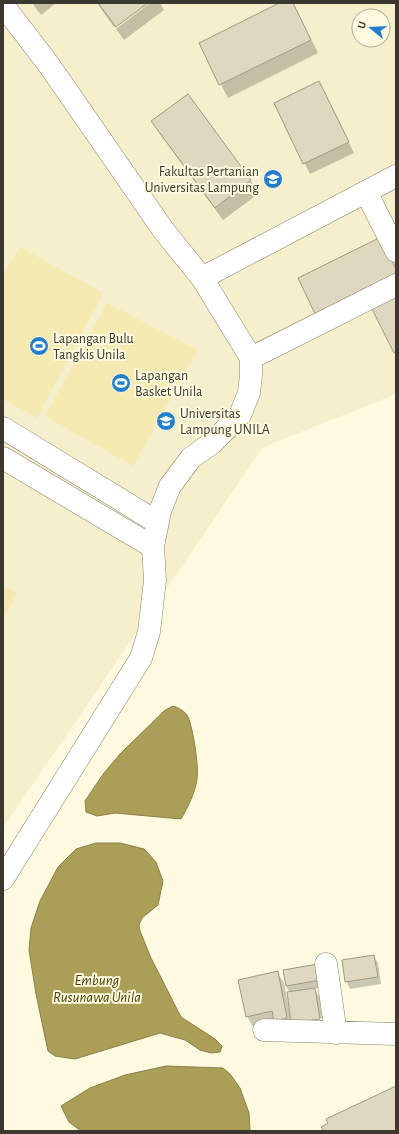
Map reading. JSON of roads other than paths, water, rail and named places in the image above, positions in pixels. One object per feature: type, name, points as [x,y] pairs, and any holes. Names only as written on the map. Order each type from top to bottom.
[{"type":"street","points":[[3,5],[49,65],[164,231],[202,278],[252,358],[252,375],[249,393],[240,415],[212,443],[191,458],[170,486],[160,511],[153,547],[155,589],[150,632],[141,658],[3,879]]},
{"type":"street","points":[[202,278],[396,176]]},
{"type":"street","points":[[366,192],[396,251]]},
{"type":"street","points":[[252,358],[396,285]]},
{"type":"street","points":[[3,428],[158,522]]},
{"type":"street","points":[[3,458],[153,547]]},
{"type":"street","points":[[326,964],[336,1033]]},
{"type":"street","points":[[264,1030],[396,1034]]},
{"type":"water","points":[[173,706],[182,710],[188,717],[194,738],[197,765],[195,789],[189,805],[181,819],[115,813],[97,816],[86,812],[85,801],[104,773],[120,754],[164,711]]},
{"type":"water","name":"Embung Rusunawa Unila","points":[[96,843],[120,843],[144,849],[156,862],[163,881],[158,905],[142,918],[139,925],[140,931],[151,958],[181,1017],[215,1039],[222,1046],[220,1052],[211,1053],[200,1050],[185,1040],[160,1033],[75,1059],[55,1056],[48,1051],[36,994],[29,950],[31,928],[40,901],[58,867],[76,849]]},
{"type":"water","points":[[166,1066],[223,1068],[230,1074],[240,1088],[249,1113],[250,1131],[81,1131],[69,1122],[61,1106],[90,1088],[125,1075]]},
{"type":"place","name":"Fakultas Pertanian Universitas Lampung","points":[[273,179]]},
{"type":"place","name":"Lapangan Bulu Tangkis Unila","points":[[39,346]]},
{"type":"place","name":"Lapangan Basket Unila","points":[[121,383]]},
{"type":"place","name":"Universitas Lampung UNILA","points":[[166,421]]}]
